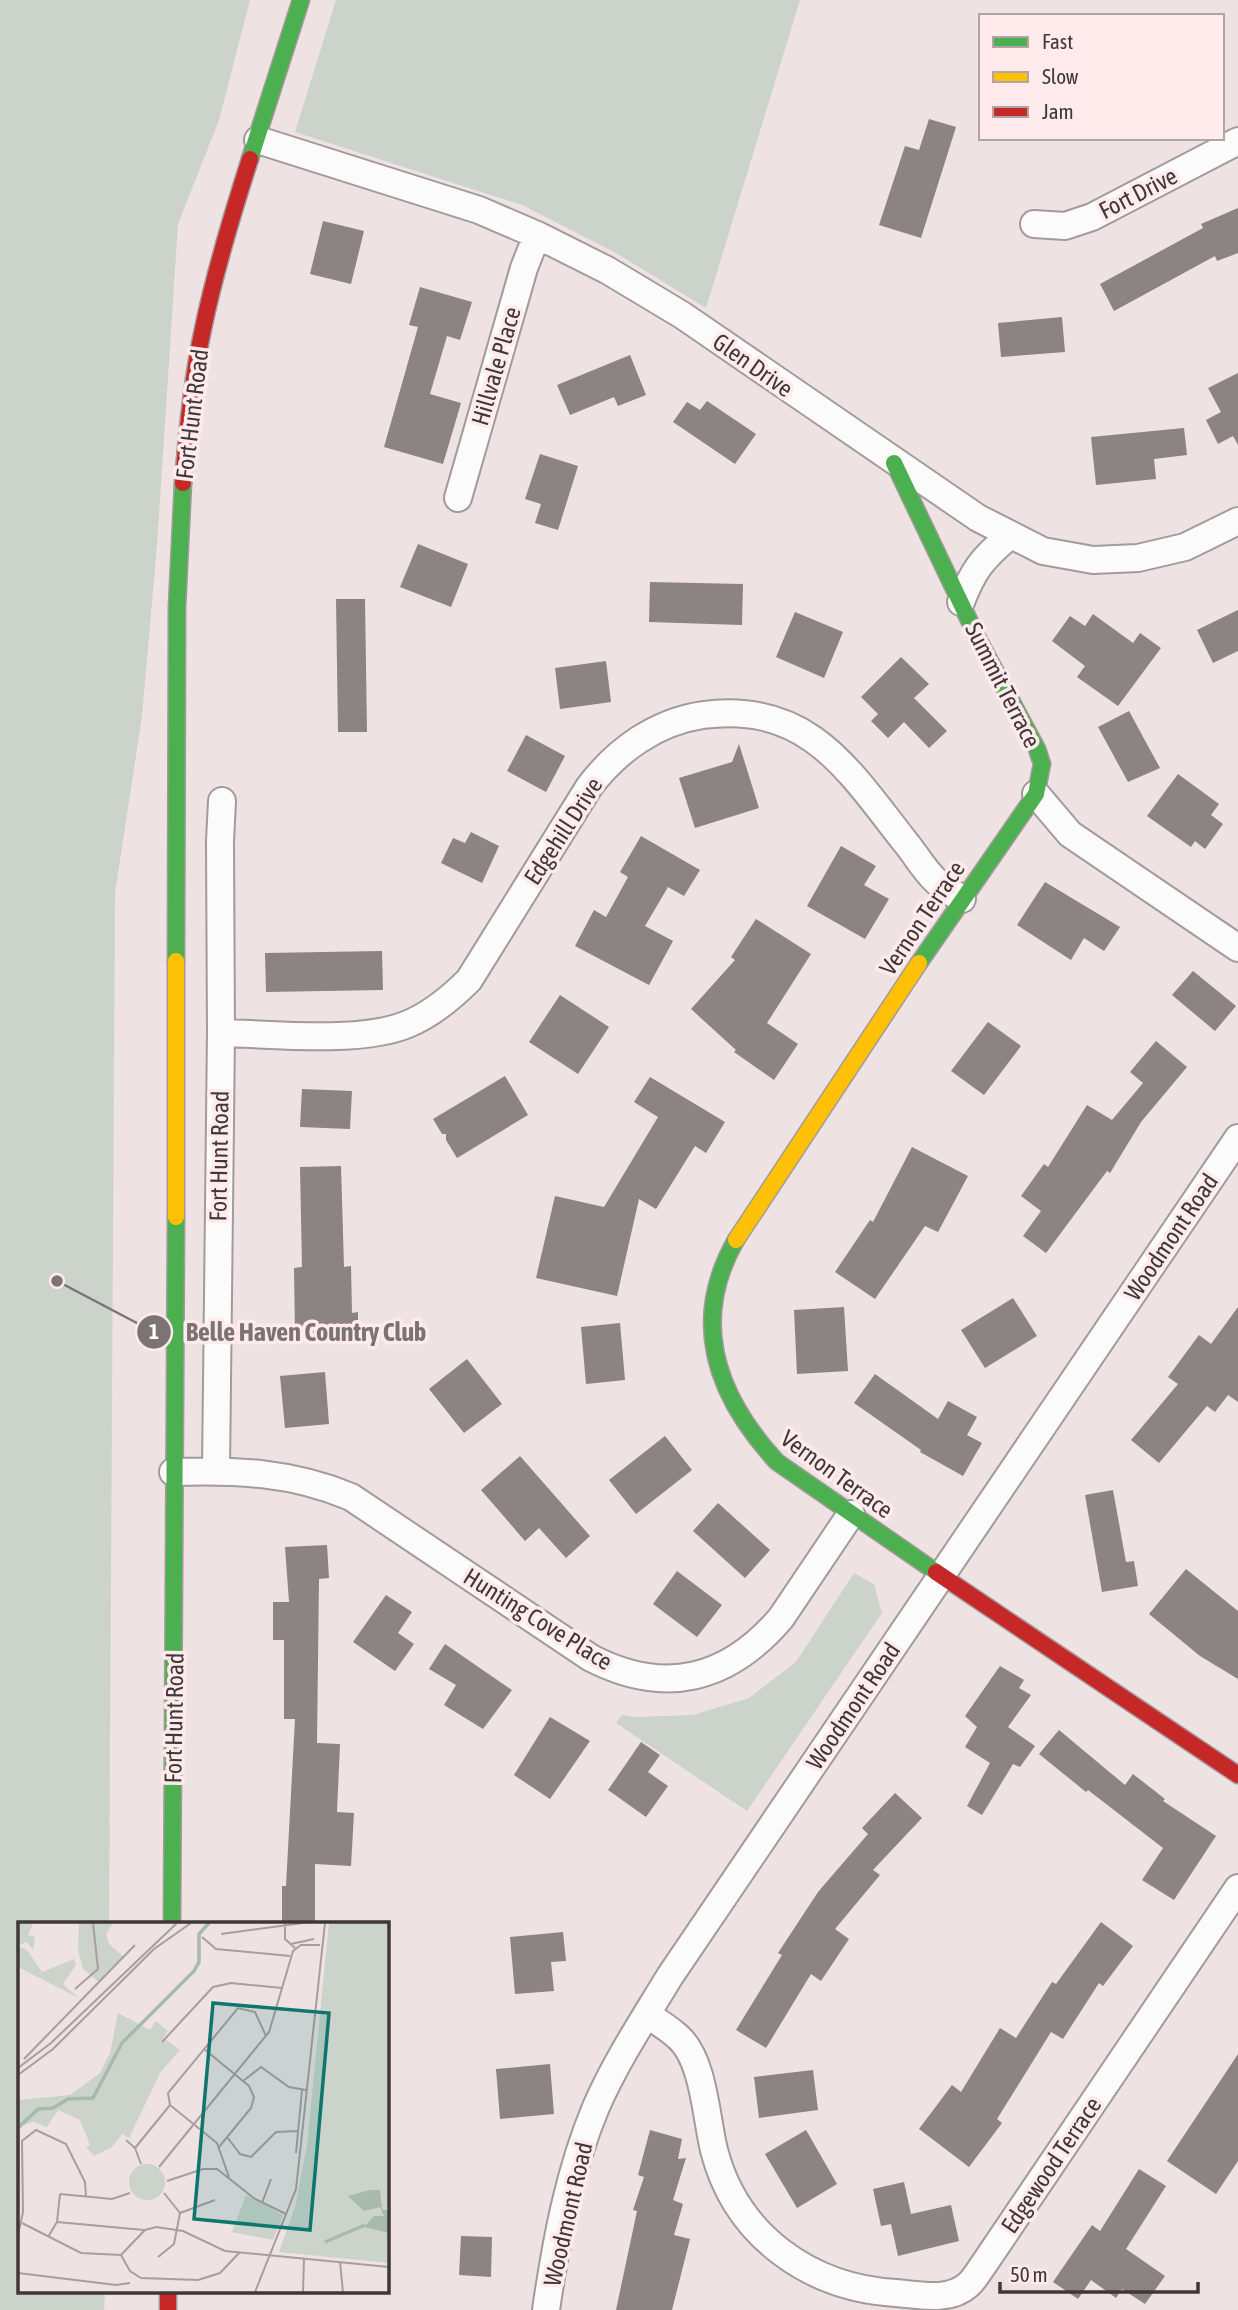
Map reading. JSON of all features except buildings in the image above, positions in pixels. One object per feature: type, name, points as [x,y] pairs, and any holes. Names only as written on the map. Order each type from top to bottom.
[{"type":"main road","name":"Fort Hunt Road","points":[[172,1922],[177,594],[180,515],[189,421],[211,291],[301,0]]},
{"type":"main road","name":"Summit Terrace","points":[[894,463],[961,602],[1037,749],[1042,764],[1036,794]]},
{"type":"main road","name":"Vernon Terrace","points":[[1036,794],[741,1229],[725,1261],[716,1292],[712,1324],[715,1356],[724,1388],[738,1416],[757,1443],[777,1462],[1238,1775]]},
{"type":"main road","points":[[168,2292],[168,2310]]},
{"type":"street","name":"Glen Drive","points":[[258,140],[448,199],[537,235],[607,270],[682,315],[894,463],[978,518],[1043,551],[1116,560],[1162,554],[1185,547],[1238,521]]},
{"type":"street","name":"Fort Drive","points":[[1034,224],[1065,226],[1092,217],[1238,141]]},
{"type":"street","name":"Hillvale Place","points":[[458,498],[524,268],[537,235]]},
{"type":"street","points":[[961,602],[972,573],[1009,536]]},
{"type":"street","name":"Edgehill Drive","points":[[221,1033],[365,1034],[405,1025],[449,1000],[469,980],[602,769],[645,735],[666,725],[694,717],[722,713],[754,715],[785,724],[810,736],[845,766],[936,881],[962,900]]},
{"type":"street","points":[[1036,794],[1070,834],[1238,948]]},
{"type":"street","name":"Fort Hunt Road","points":[[216,1471],[222,801]]},
{"type":"street","points":[[177,842],[220,841]]},
{"type":"street","name":"Woodmont Road","points":[[546,2310],[554,2256],[573,2172],[596,2108],[622,2054],[670,1976],[1238,1138]]},
{"type":"street","points":[[173,1472],[216,1471]]},
{"type":"street","name":"Hunting Cove Place","points":[[216,1471],[299,1479],[351,1496],[592,1658],[642,1678],[692,1676],[718,1668],[742,1655],[781,1618],[852,1514]]},
{"type":"street","name":"Edgewood Terrace","points":[[647,2015],[679,2037],[691,2056],[698,2074],[720,2171],[734,2200],[756,2231],[784,2256],[808,2271],[830,2280],[879,2292],[939,2296],[957,2292],[969,2285],[1238,1888]]},
{"type":"shaded area","points":[[0,0],[250,0],[219,120],[178,224],[157,545],[142,716],[115,893],[109,1922],[18,1922],[18,2292],[105,2292],[104,2310],[0,2310]]},
{"type":"shaded area","points":[[336,0],[800,0],[706,308],[616,253],[522,205],[295,132]]},
{"type":"shaded area","points":[[854,1573],[874,1584],[882,1613],[747,1811],[616,1723],[622,1715],[693,1715],[749,1698],[796,1662]]},
{"type":"traffic: fast","points":[[250,159],[301,0]]},
{"type":"traffic: fast","points":[[894,463],[978,639],[1037,749],[1042,764],[1036,794],[919,963]]},
{"type":"traffic: fast","points":[[176,961],[177,607],[183,483]]},
{"type":"traffic: fast","points":[[172,1922],[176,1217]]},
{"type":"traffic: fast","points":[[736,1240],[722,1270],[714,1300],[712,1329],[716,1357],[725,1385],[739,1411],[777,1462],[936,1572]]},
{"type":"traffic: slow","points":[[176,961],[176,1217]]},
{"type":"traffic: slow","points":[[736,1240],[919,963]]},
{"type":"traffic: jam","points":[[183,483],[190,405],[203,329],[224,243],[250,159]]},
{"type":"traffic: jam","points":[[936,1572],[1238,1775]]},
{"type":"traffic: jam","points":[[168,2292],[168,2310]]},
{"type":"place","name":"Belle Haven Country Club","points":[[57,1281]]}]
